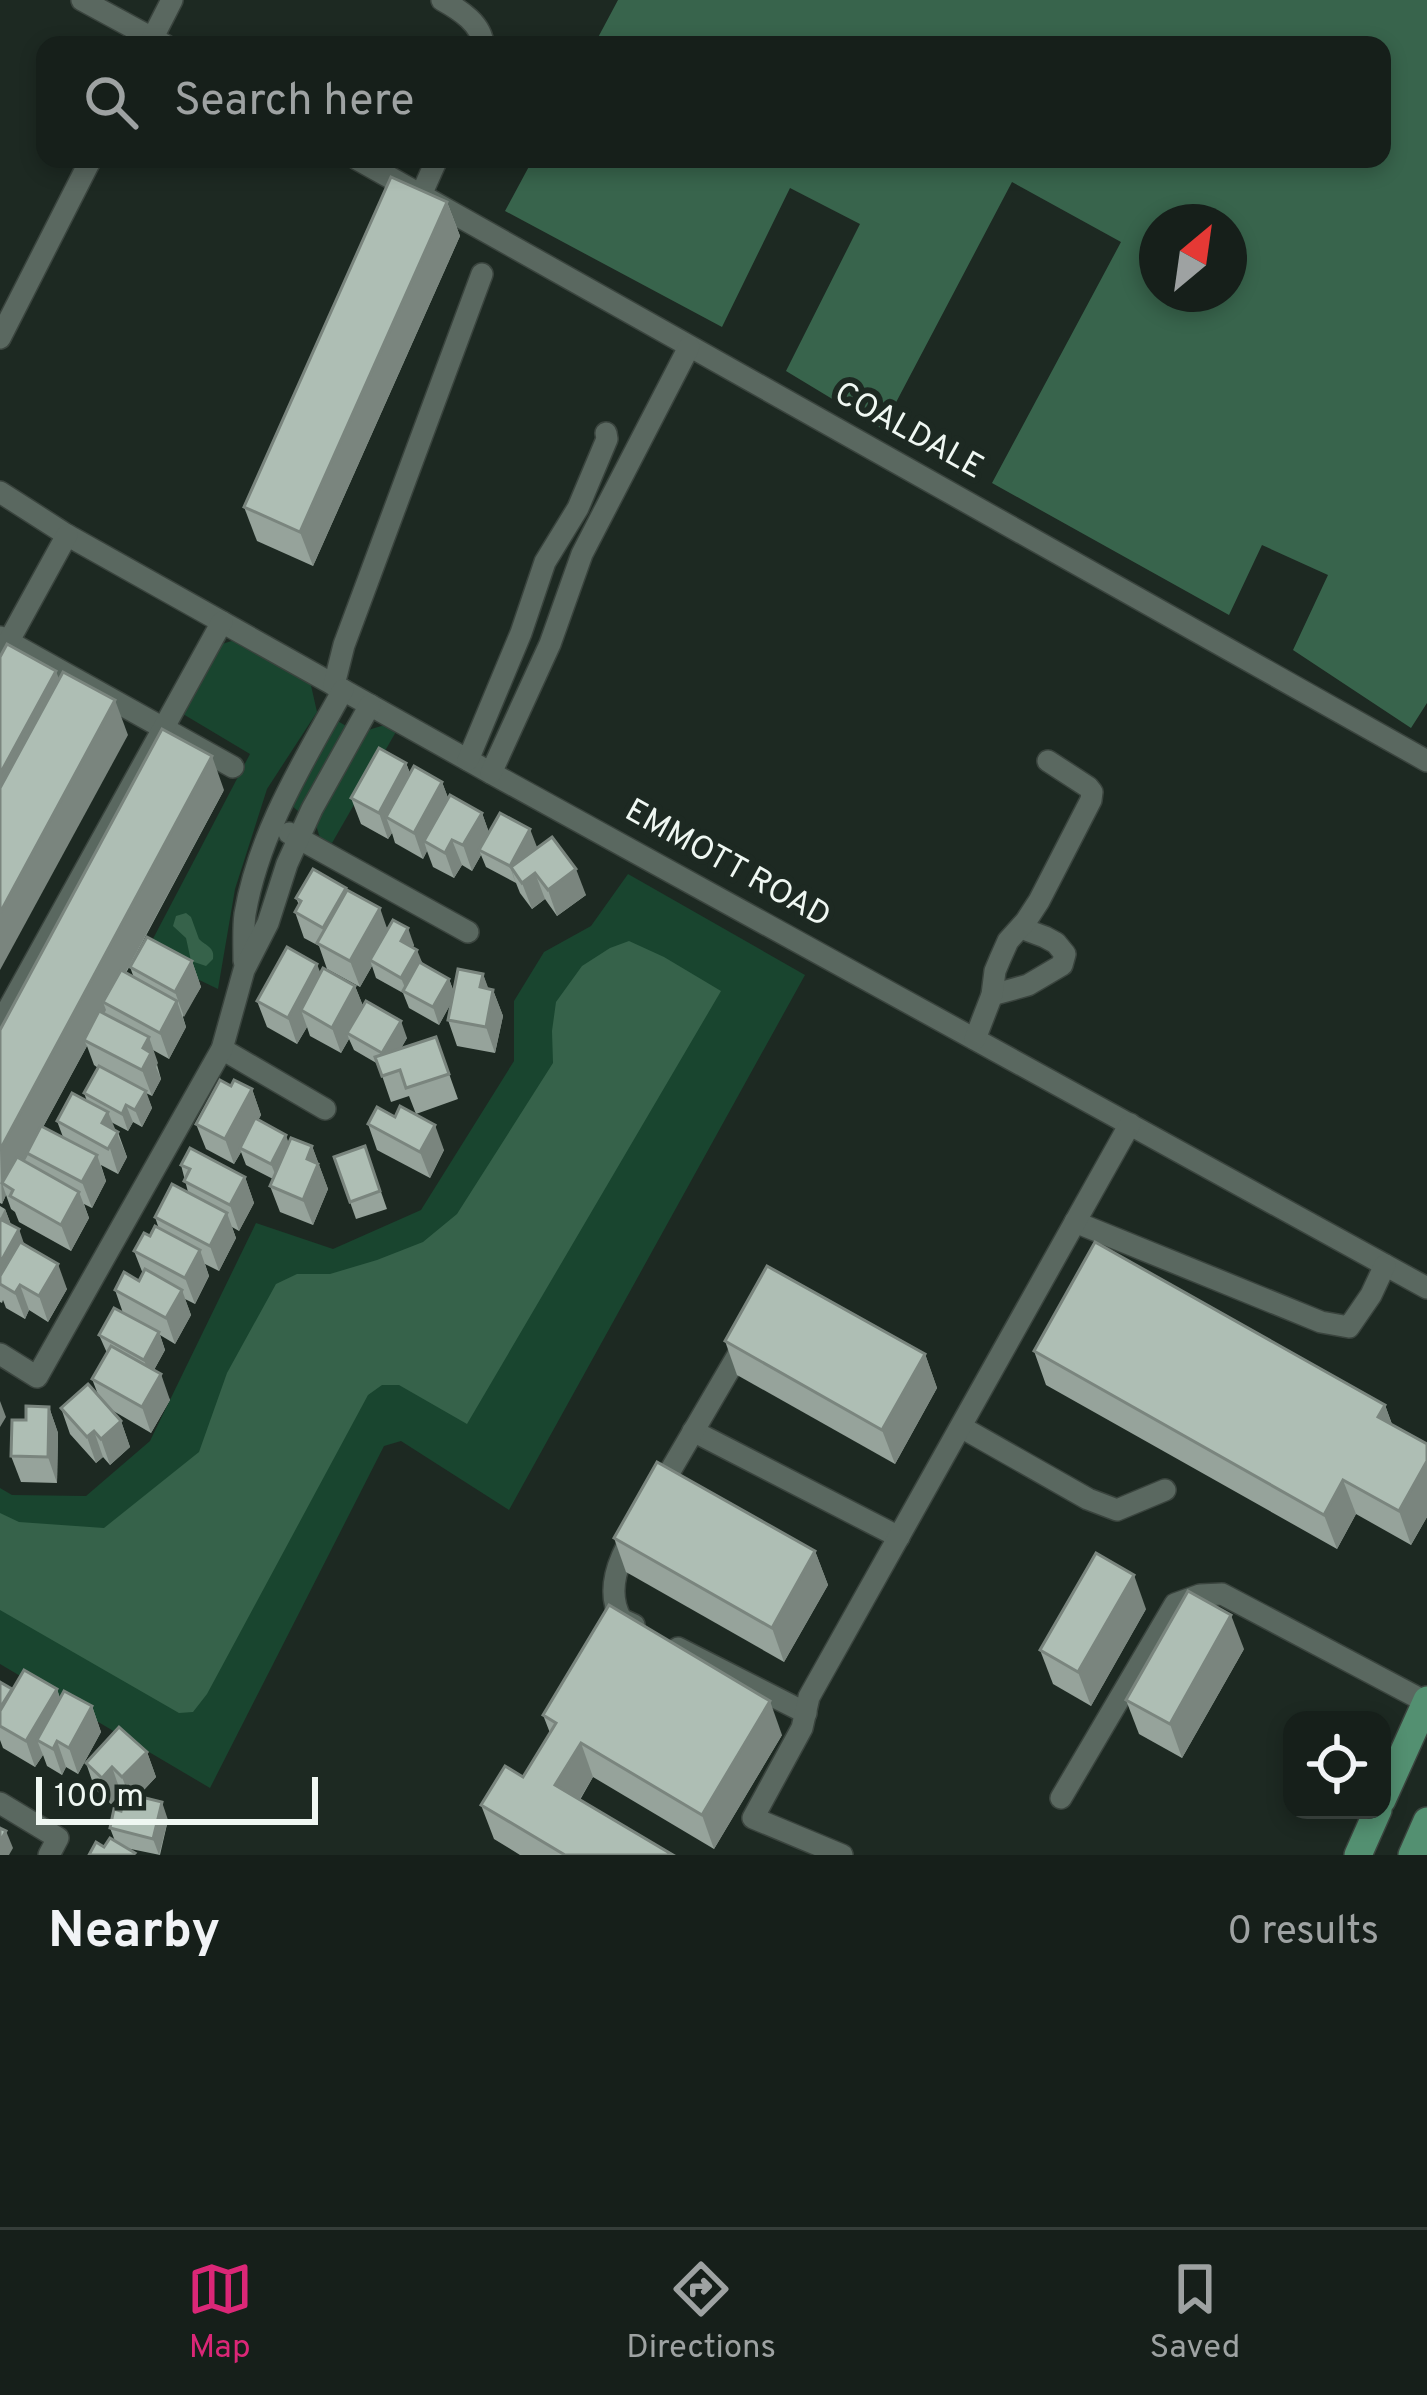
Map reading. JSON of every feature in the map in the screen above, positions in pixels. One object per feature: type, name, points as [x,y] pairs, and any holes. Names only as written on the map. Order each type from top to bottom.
[{"type":"main road","points":[[1391,1780],[1427,1702]]},
{"type":"main road","points":[[1358,1855],[1374,1819]]},
{"type":"main road","points":[[1412,1855],[1427,1820]]},
{"type":"street","points":[[82,0],[143,36]]},
{"type":"street","points":[[158,36],[172,0]]},
{"type":"street","points":[[442,0],[483,36]]},
{"type":"street","points":[[0,338],[86,168]]},
{"type":"street","name":"COALDALE","points":[[373,168],[1427,761]]},
{"type":"street","points":[[421,195],[433,168]]},
{"type":"street","points":[[244,970],[245,916],[271,827],[338,687],[344,645],[482,274]]},
{"type":"street","points":[[491,773],[550,644],[581,554],[689,347]]},
{"type":"street","points":[[468,760],[545,562],[578,508],[608,439],[606,433]]},
{"type":"street","name":"EMMOTT ROAD","points":[[0,492],[67,535],[491,773],[1426,1284]]},
{"type":"street","points":[[67,535],[3,645],[233,766]]},
{"type":"street","points":[[0,1024],[222,622]]},
{"type":"street","points":[[0,1354],[37,1376],[222,1049],[244,970],[268,923],[312,809],[370,705]]},
{"type":"street","points":[[975,1039],[992,995],[994,970],[1008,941],[1039,901],[1091,800],[1088,787],[1048,761]]},
{"type":"street","points":[[271,827],[300,837],[468,932]]},
{"type":"street","points":[[992,995],[1028,985],[1062,965],[1065,954],[1056,943],[1021,928]]},
{"type":"street","points":[[222,1049],[326,1109]]},
{"type":"street","points":[[842,1855],[752,1818],[802,1728],[809,1697],[1130,1124]]},
{"type":"street","points":[[1075,1222],[1322,1322],[1349,1327],[1385,1265]]},
{"type":"street","points":[[742,1348],[623,1552],[615,1578],[615,1609],[621,1619],[806,1713]]},
{"type":"street","points":[[961,1426],[1088,1499],[1117,1510],[1166,1490]]},
{"type":"street","points":[[693,1431],[898,1537]]},
{"type":"street","points":[[1061,1798],[1175,1604],[1200,1595],[1222,1594],[1427,1702]]},
{"type":"street","points":[[0,1803],[53,1846]]},
{"type":"shaded area","points":[[618,0],[1427,0],[1427,703],[1411,728],[1293,650],[1328,575],[1262,545],[1229,615],[992,483],[1121,242],[1012,182],[882,429],[786,371],[860,224],[790,188],[722,327],[505,211],[528,168],[1391,168],[1391,36],[599,36]]},
{"type":"shaded area","points":[[247,636],[310,681],[317,712],[267,789],[235,889],[218,989],[145,954],[250,754],[183,714],[219,645]]},
{"type":"shaded area","points":[[336,720],[346,726],[299,812],[290,804]]},
{"type":"shaded area","points":[[391,723],[397,730],[332,843],[320,838],[314,819],[365,731]]},
{"type":"shaded area","points":[[628,874],[805,975],[509,1510],[401,1441],[384,1446],[210,1788],[0,1664],[0,1488],[12,1495],[86,1496],[150,1441],[256,1223],[333,1249],[421,1210],[514,1061],[514,1001],[544,952],[591,926]]},
{"type":"shaded area","points":[[186,913],[199,939],[213,952],[206,966],[191,961],[186,938],[173,926],[176,916]]},
{"type":"shaded area","points":[[629,941],[721,991],[467,1424],[399,1385],[382,1385],[368,1395],[193,1712],[179,1713],[0,1610],[0,1513],[19,1522],[104,1528],[199,1452],[227,1373],[276,1284],[297,1274],[330,1274],[377,1260],[423,1242],[457,1214],[553,1063],[556,1002],[582,966]]},
{"type":"building","points":[[391,177],[447,202],[300,532],[244,507]]},
{"type":"building","points":[[7,644],[56,671],[0,774],[0,657]]},
{"type":"building","points":[[63,672],[115,700],[0,913],[0,788]]},
{"type":"building","points":[[162,729],[212,756],[0,1150],[0,1030]]},
{"type":"building","points":[[379,748],[406,763],[379,813],[351,798]]},
{"type":"building","points":[[414,766],[442,782],[414,833],[386,817]]},
{"type":"building","points":[[450,795],[482,813],[463,845],[452,840],[445,853],[424,841]]},
{"type":"building","points":[[500,813],[530,829],[510,866],[479,850]]},
{"type":"building","points":[[552,837],[576,869],[548,890],[535,873],[522,883],[511,867]]},
{"type":"building","points":[[313,869],[346,888],[323,928],[295,912],[301,901],[296,898]]},
{"type":"building","points":[[347,890],[380,908],[350,961],[317,943]]},
{"type":"building","points":[[393,920],[408,928],[401,941],[417,950],[401,978],[370,960]]},
{"type":"building","points":[[147,937],[192,961],[175,992],[130,967]]},
{"type":"building","points":[[287,947],[317,964],[288,1018],[257,1001]]},
{"type":"building","points":[[419,962],[449,979],[433,1007],[403,991]]},
{"type":"building","points":[[323,968],[355,986],[332,1028],[301,1010]]},
{"type":"building","points":[[458,969],[483,974],[480,987],[493,990],[486,1027],[448,1020]]},
{"type":"building","points":[[121,970],[177,1001],[160,1033],[103,1002]]},
{"type":"building","points":[[366,1001],[401,1021],[382,1053],[347,1033]]},
{"type":"building","points":[[99,1011],[149,1037],[143,1048],[151,1053],[142,1070],[84,1040]]},
{"type":"building","points":[[436,1037],[449,1074],[406,1088],[400,1070],[382,1076],[375,1057]]},
{"type":"building","points":[[99,1066],[146,1091],[135,1110],[126,1105],[122,1114],[84,1093]]},
{"type":"building","points":[[220,1080],[231,1086],[234,1080],[252,1089],[225,1139],[196,1124]]},
{"type":"building","points":[[72,1093],[108,1112],[102,1123],[118,1132],[108,1149],[57,1121]]},
{"type":"building","points":[[400,1106],[435,1125],[420,1152],[368,1124],[377,1107],[395,1117]]},
{"type":"building","points":[[255,1118],[286,1135],[271,1164],[240,1148]]},
{"type":"building","points":[[41,1126],[97,1155],[82,1182],[27,1153]]},
{"type":"building","points":[[291,1138],[312,1146],[307,1159],[318,1164],[303,1200],[270,1186]]},
{"type":"building","points":[[365,1146],[380,1191],[350,1202],[334,1157]]},
{"type":"building","points":[[190,1148],[245,1177],[230,1205],[184,1181],[190,1169],[181,1165]]},
{"type":"building","points":[[17,1157],[79,1192],[61,1225],[10,1196],[13,1190],[2,1183]]},
{"type":"building","points":[[172,1184],[227,1213],[210,1246],[155,1217]]},
{"type":"building","points":[[0,1219],[19,1229],[0,1263]]},
{"type":"building","points":[[155,1226],[200,1250],[185,1278],[134,1251],[144,1233],[150,1236]]},
{"type":"building","points":[[20,1242],[58,1264],[39,1296],[20,1285],[15,1293],[0,1284]]},
{"type":"building","points":[[1095,1242],[1385,1405],[1378,1417],[1427,1444],[1427,1461],[1399,1511],[1343,1480],[1324,1515],[1034,1351]]},
{"type":"building","points":[[767,1266],[925,1354],[882,1430],[725,1341]]},
{"type":"building","points":[[145,1269],[182,1290],[166,1318],[115,1290],[124,1272],[139,1281]]},
{"type":"building","points":[[114,1308],[159,1332],[144,1360],[99,1335]]},
{"type":"building","points":[[111,1346],[161,1374],[142,1407],[92,1379]]},
{"type":"building","points":[[88,1384],[121,1421],[101,1439],[94,1431],[87,1437],[61,1408]]},
{"type":"building","points":[[26,1406],[49,1407],[48,1457],[11,1456],[12,1420],[26,1420]]},
{"type":"building","points":[[657,1462],[815,1551],[772,1628],[614,1538]]},
{"type":"building","points":[[1096,1553],[1134,1575],[1078,1672],[1040,1650]]},
{"type":"building","points":[[1188,1591],[1231,1615],[1170,1724],[1126,1700]]},
{"type":"building","points":[[609,1605],[770,1701],[702,1815],[581,1743],[555,1785],[673,1855],[565,1855],[481,1805],[505,1766],[523,1777],[556,1723],[543,1715]]},
{"type":"building","points":[[24,1670],[57,1689],[26,1741],[0,1726],[0,1711]]},
{"type":"building","points":[[0,1682],[12,1689],[0,1708]]},
{"type":"building","points":[[64,1691],[92,1706],[69,1748],[57,1741],[53,1749],[37,1740]]},
{"type":"building","points":[[119,1727],[147,1752],[122,1777],[112,1767],[102,1778],[86,1763]]},
{"type":"building","points":[[125,1793],[162,1802],[153,1839],[110,1828],[114,1809],[121,1811]]},
{"type":"building","points":[[110,1838],[135,1853],[89,1855],[96,1842],[104,1847]]}]
